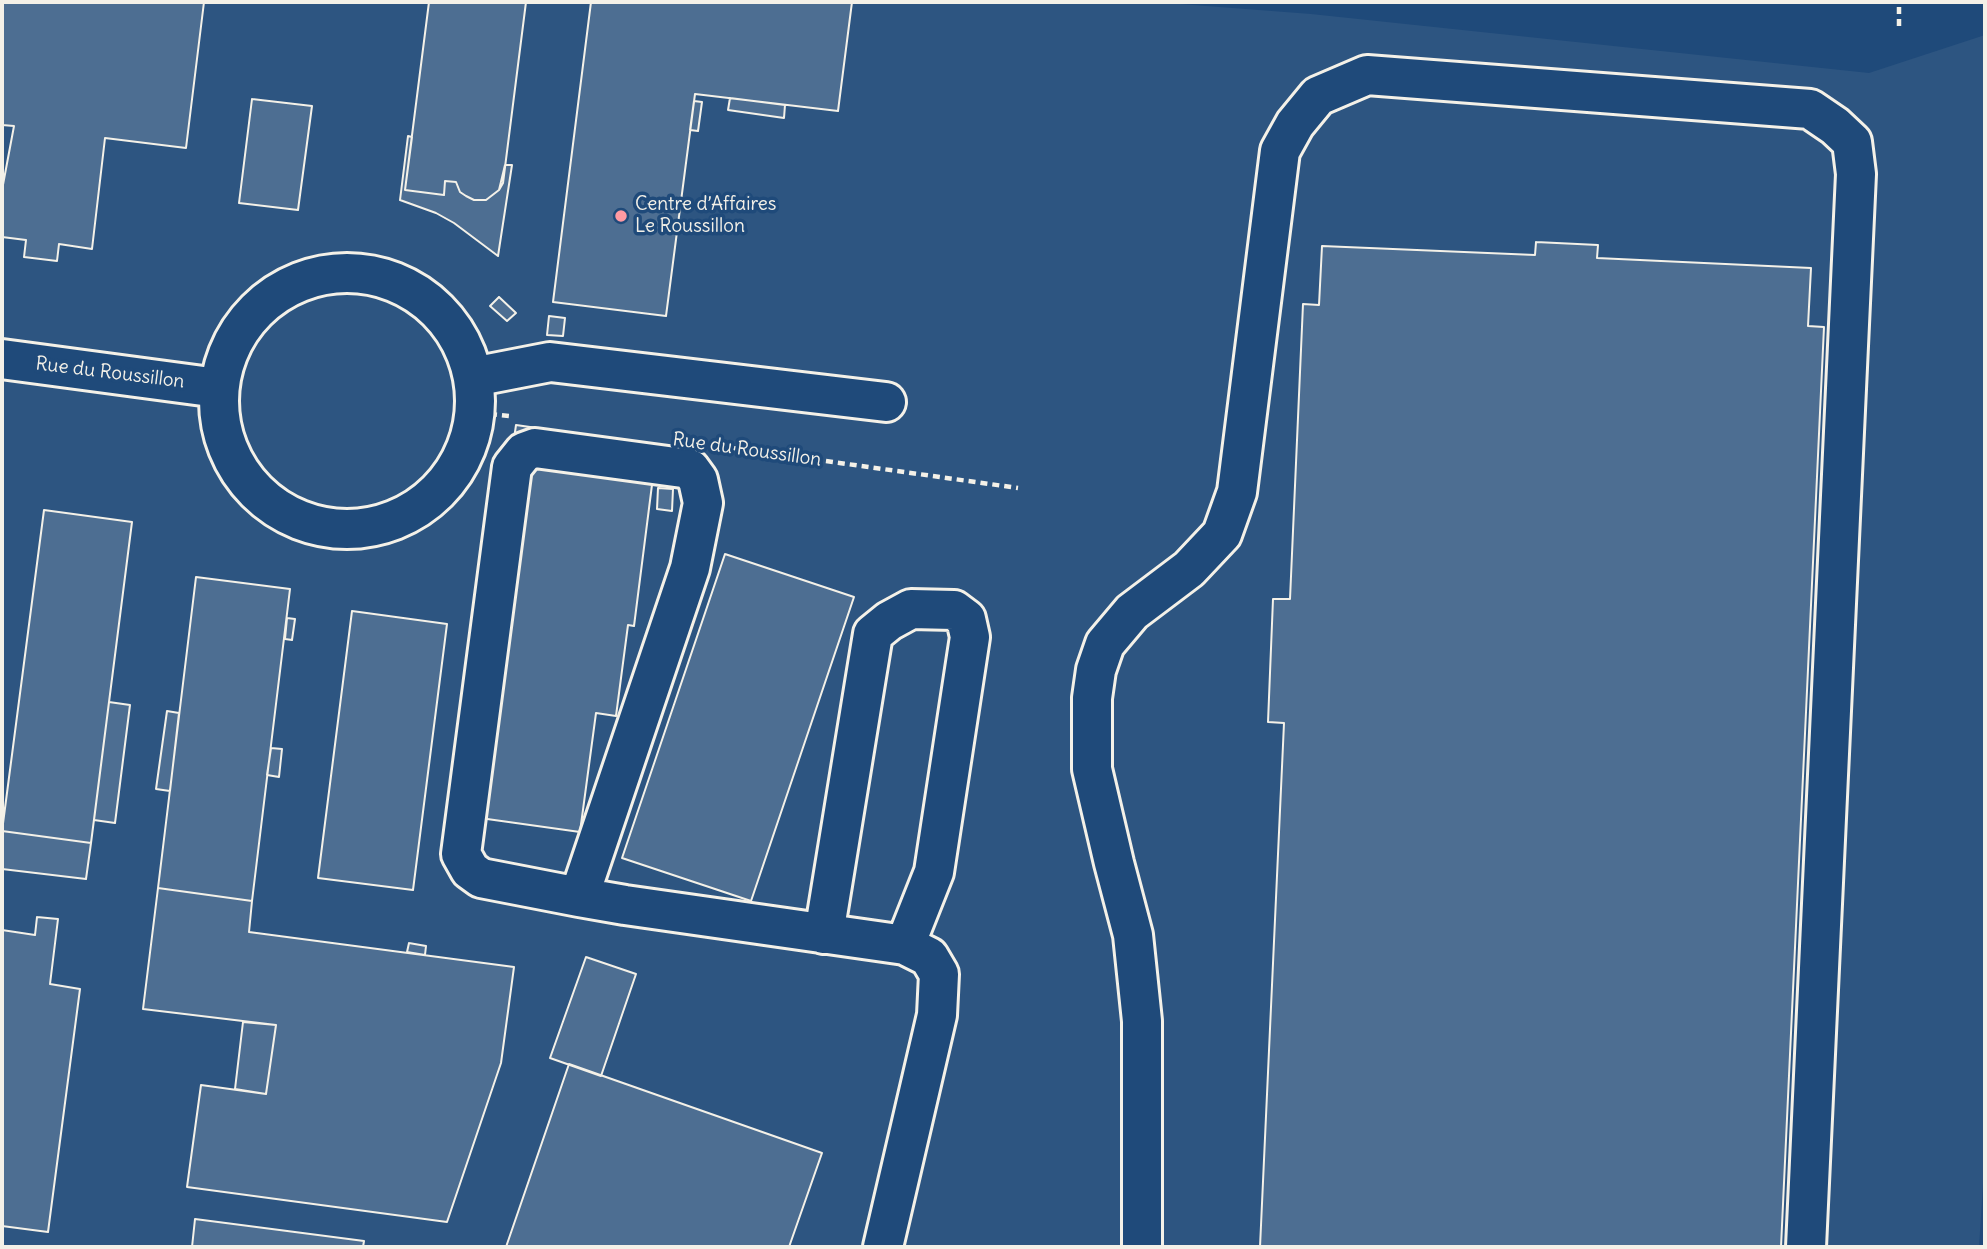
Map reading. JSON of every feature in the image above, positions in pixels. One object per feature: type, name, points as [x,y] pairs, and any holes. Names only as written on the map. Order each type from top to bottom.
[{"type":"street","points":[[1142,1247],[1142,1021],[1133,934],[1092,769],[1092,698],[1096,670],[1105,645],[1132,612],[1189,569],[1222,534],[1237,492],[1280,151],[1295,124],[1318,96],[1367,75],[1810,109],[1852,142],[1855,188],[1806,1247]]},
{"type":"street","points":[[366,273],[421,295],[457,334],[474,394],[466,452],[445,485],[415,510],[373,528],[325,529],[280,512],[245,482],[220,431],[218,388],[237,331],[271,296],[313,276],[366,273]]},
{"type":"street","name":"Rue du Roussillon","points":[[2,359],[218,388]]},
{"type":"street","points":[[474,394],[550,362],[886,402]]},
{"type":"street","points":[[579,897],[690,568],[703,503],[698,480],[690,469],[535,448],[524,452],[512,467],[461,854],[470,870],[481,878],[579,897],[905,946],[929,957],[939,974],[937,1015],[883,1247]]},
{"type":"street","points":[[824,934],[873,634],[911,609],[954,610],[966,619],[970,637],[934,872],[905,946]]},
{"type":"path","points":[[1899,2],[1899,26]]},
{"type":"path","points":[[474,394],[516,417]]},
{"type":"path","name":"Rue du Roussillon","points":[[706,444],[1018,488]]},
{"type":"shaded area","points":[[2,2],[1154,2],[1311,14],[1869,73],[1985,35],[1985,1153],[1979,1247],[2,1247]]},
{"type":"building","points":[[2,2],[204,2],[186,148],[105,138],[92,249],[59,244],[57,261],[24,257],[26,240],[2,237],[2,190],[14,126],[2,125]]},
{"type":"building","points":[[429,2],[526,2],[503,183],[499,190],[486,200],[474,200],[466,196],[460,192],[456,182],[445,181],[444,195],[405,190]]},
{"type":"building","name":"Centre d’Affaires Le Roussillon","points":[[591,2],[852,2],[838,111],[695,94],[666,316],[553,302]]},
{"type":"building","points":[[730,98],[785,105],[784,118],[728,110]]},
{"type":"building","points":[[252,99],[312,106],[298,210],[239,203]]},
{"type":"building","points":[[694,101],[702,102],[698,131],[690,130]]},
{"type":"building","points":[[408,136],[412,137],[405,190],[444,195],[445,181],[456,182],[460,192],[466,196],[474,200],[486,200],[499,190],[505,165],[512,165],[498,256],[454,223],[436,213],[400,200]]},
{"type":"building","points":[[1536,242],[1598,245],[1597,258],[1811,268],[1808,326],[1824,327],[1781,1247],[1260,1247],[1284,723],[1268,722],[1273,599],[1290,599],[1303,304],[1319,305],[1322,246],[1535,255]]},
{"type":"building","points":[[499,297],[516,313],[507,321],[490,306]]},
{"type":"building","points":[[549,316],[565,318],[563,336],[547,335]]},
{"type":"building","points":[[516,425],[544,429],[542,442],[514,439]]},
{"type":"building","points":[[532,461],[653,477],[634,626],[628,625],[616,716],[596,713],[580,832],[480,818]]},
{"type":"building","points":[[658,488],[673,489],[672,511],[657,509]]},
{"type":"building","points":[[44,510],[132,522],[91,843],[2,831]]},
{"type":"building","points":[[725,554],[854,597],[751,901],[622,858]]},
{"type":"building","points":[[196,577],[290,589],[252,901],[158,888]]},
{"type":"building","points":[[352,611],[447,624],[413,890],[318,878]]},
{"type":"building","points":[[287,618],[295,619],[292,640],[285,639]]},
{"type":"building","points":[[109,702],[130,705],[115,823],[94,820]]},
{"type":"building","points":[[167,711],[179,713],[170,791],[156,789]]},
{"type":"building","points":[[271,748],[282,749],[279,777],[267,775]]},
{"type":"building","points":[[2,831],[91,843],[86,879],[2,869]]},
{"type":"building","points":[[158,888],[252,901],[249,932],[514,967],[501,1063],[447,1222],[187,1187],[201,1085],[266,1094],[276,1025],[143,1009]]},
{"type":"building","points":[[37,917],[58,919],[50,984],[80,989],[48,1232],[2,1226],[2,930],[35,935]]},
{"type":"building","points":[[409,943],[426,946],[425,955],[407,952]]},
{"type":"building","points":[[586,957],[636,974],[601,1076],[550,1058]]},
{"type":"building","points":[[243,1022],[276,1025],[266,1094],[235,1089]]},
{"type":"building","points":[[569,1064],[822,1153],[789,1247],[506,1247]]},
{"type":"building","points":[[195,1219],[364,1241],[363,1247],[192,1247]]},
{"type":"place","name":"Centre d’Affaires Le Roussillon","points":[[621,216]]}]
